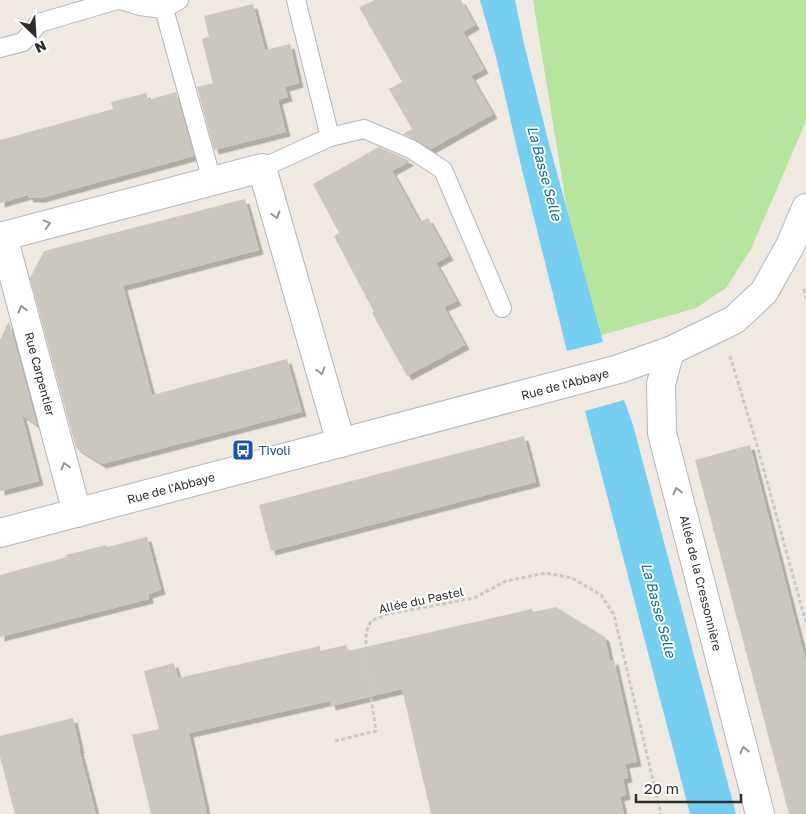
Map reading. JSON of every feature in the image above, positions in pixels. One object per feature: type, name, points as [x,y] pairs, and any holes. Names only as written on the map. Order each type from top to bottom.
[{"type":"street","name":"Rue Carpentier","points":[[77,513],[1,237],[262,168]]},
{"type":"street","points":[[262,168],[341,443]]},
{"type":"street","name":"Rue de l'Abbaye","points":[[0,533],[619,369],[670,351],[734,320],[764,292],[791,244],[806,208]]},
{"type":"street","name":"Allée de la Cressonnière","points":[[670,351],[661,384],[662,433],[760,814]]},
{"type":"lane","points":[[0,48],[23,42],[39,22],[119,0],[140,6],[172,4],[212,181]]},
{"type":"lane","points":[[296,0],[330,136]]},
{"type":"lane","points":[[262,168],[330,136],[364,129],[410,149],[443,170],[502,308]]},
{"type":"path","points":[[721,327],[757,444],[806,623]]},
{"type":"path","name":"Allée du Pastel","points":[[335,742],[376,731],[366,666],[366,632],[371,621],[388,614],[474,598],[506,581],[546,573],[572,578],[602,595],[614,615],[661,814]]},
{"type":"green space","points":[[533,0],[806,0],[806,121],[751,249],[726,288],[696,308],[588,339]]},
{"type":"water","name":"La Basse Selle","points":[[480,0],[515,0],[548,140],[603,342],[567,351],[496,57]]},
{"type":"water","name":"La Basse Selle","points":[[624,400],[633,425],[736,814],[690,814],[585,411]]},
{"type":"building","points":[[375,0],[461,0],[475,25],[463,32],[484,69],[471,76],[493,114],[431,149],[403,134],[412,129],[389,89],[402,82],[359,7]]},
{"type":"building","points":[[253,4],[265,50],[290,44],[299,83],[285,87],[288,97],[278,100],[286,132],[214,150],[197,87],[213,83],[202,39],[209,37],[204,16]]},
{"type":"building","points":[[176,92],[194,156],[41,198],[29,198],[28,195],[0,203],[0,140],[113,109],[111,102],[146,93],[148,100]]},
{"type":"building","points":[[379,147],[410,161],[392,171],[420,222],[428,218],[449,256],[436,263],[457,301],[444,307],[465,345],[407,376],[372,313],[374,312],[334,236],[339,233],[313,184]]},
{"type":"building","points":[[245,199],[259,250],[123,286],[152,395],[287,359],[302,412],[102,464],[76,448],[30,278],[44,251]]},
{"type":"building","points":[[9,321],[37,425],[22,415],[39,481],[0,491],[0,340]]},
{"type":"building","points":[[524,436],[536,482],[271,551],[259,505]]},
{"type":"building","points":[[750,445],[806,662],[806,814],[789,814],[695,460]]},
{"type":"building","points":[[147,537],[161,590],[148,594],[149,599],[0,637],[0,575],[67,557],[66,555]]},
{"type":"building","points":[[556,607],[605,637],[610,661],[614,660],[637,762],[625,764],[628,778],[623,779],[626,795],[620,797],[624,814],[431,814],[402,689],[331,706],[330,701],[189,733],[207,814],[151,814],[132,735],[159,729],[144,671],[174,663],[178,678],[320,646],[320,651],[346,645],[348,651],[532,609],[533,612]]},
{"type":"building","points":[[73,718],[96,814],[15,814],[0,757],[0,736]]},
{"type":"place","name":"Tivoli","points":[[243,450]]}]
